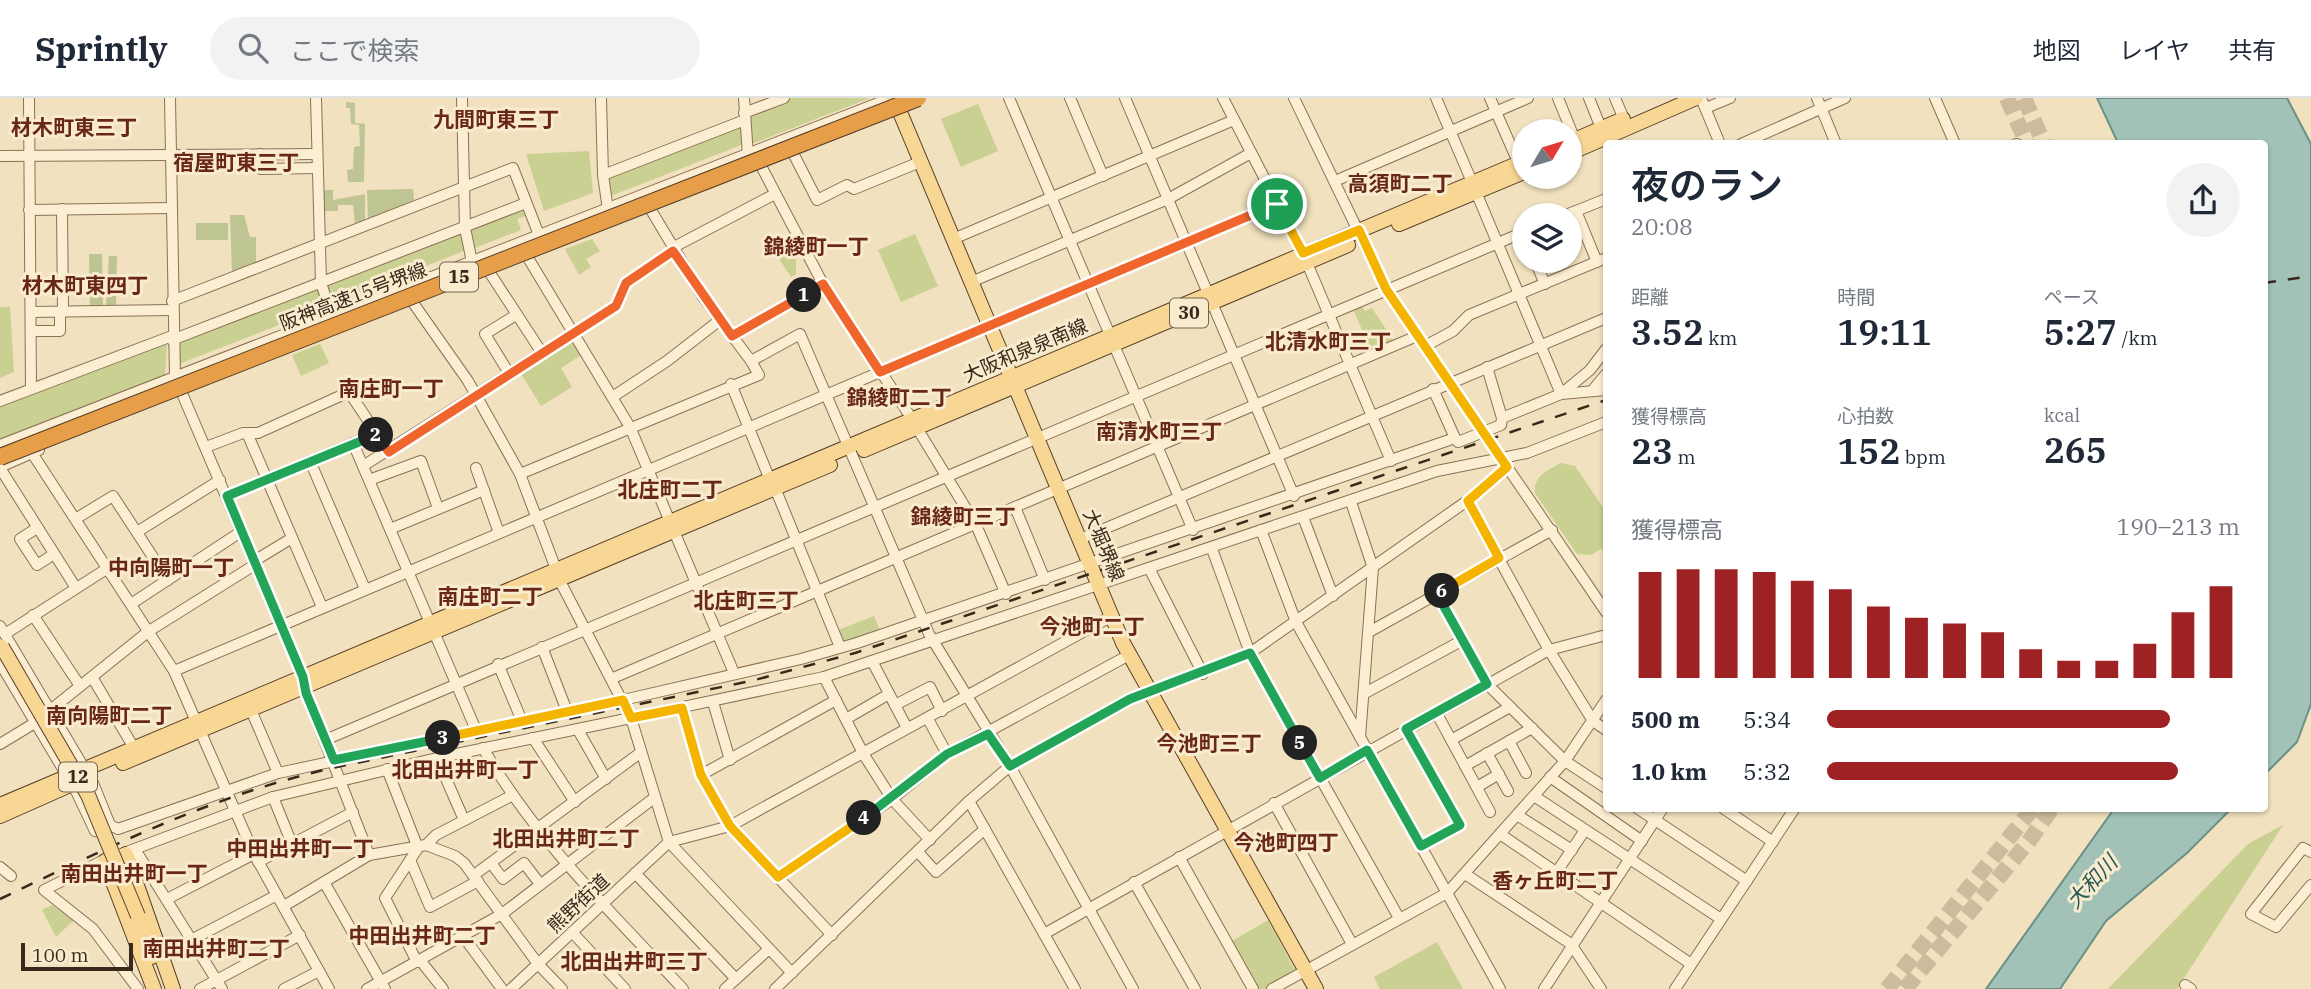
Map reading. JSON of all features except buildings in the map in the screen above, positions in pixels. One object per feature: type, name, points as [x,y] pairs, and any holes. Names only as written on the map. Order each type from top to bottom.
[{"type":"highway","name":"阪神高速15号堺線","points":[[0,457],[920,98]]},
{"type":"highway","name":"阪神高速15号堺線","points":[[0,446],[895,100]]},
{"type":"main road","points":[[1610,135],[1624,119],[1674,98]]},
{"type":"main road","name":"大堀堺線","points":[[895,100],[1129,655],[1316,989]]},
{"type":"main road","points":[[1582,142],[1610,135],[1701,101]]},
{"type":"main road","name":"大阪和泉泉南線","points":[[0,805],[87,773],[1512,171]]},
{"type":"main road","name":"12","points":[[2,638],[88,795],[138,916],[163,989]]},
{"type":"main road","name":"大阪和泉泉南線","points":[[87,773],[134,748],[251,710],[304,682]]},
{"type":"main road","name":"大阪和泉泉南線","points":[[0,816],[70,780]]},
{"type":"main road","points":[[131,853],[173,989]]},
{"type":"main road","points":[[105,861],[154,989]]},
{"type":"street","points":[[29,98],[31,389]]},
{"type":"street","points":[[170,98],[172,338],[177,383],[282,626],[369,855]]},
{"type":"street","points":[[316,98],[318,244],[321,283],[332,316]]},
{"type":"street","points":[[461,98],[465,228],[472,262]]},
{"type":"street","points":[[601,98],[603,174],[608,215]]},
{"type":"street","points":[[744,98],[748,156]]},
{"type":"street","points":[[603,174],[784,98]]},
{"type":"street","points":[[0,446],[525,253],[748,156],[895,100],[920,98]]},
{"type":"street","points":[[1009,98],[1193,530]]},
{"type":"street","points":[[1069,98],[1103,176]]},
{"type":"street","points":[[1125,98],[1293,496]]},
{"type":"street","points":[[1223,98],[1305,258],[1391,461]]},
{"type":"street","points":[[1294,98],[1386,289],[1603,607]]},
{"type":"street","points":[[1436,98],[1562,394]]},
{"type":"street","points":[[1490,98],[1512,146]]},
{"type":"street","points":[[1335,181],[1528,98]]},
{"type":"street","points":[[1558,98],[1564,119]]},
{"type":"street","points":[[1589,98],[1610,135]]},
{"type":"street","points":[[1615,98],[1624,119]]},
{"type":"street","points":[[1718,140],[1701,101],[1730,98]]},
{"type":"street","points":[[1749,140],[1819,103],[1845,98]]},
{"type":"street","points":[[1935,98],[1953,140]]},
{"type":"street","points":[[76,588],[0,468],[177,383],[332,316],[539,235],[648,205],[791,149],[895,100]]},
{"type":"street","points":[[1819,103],[1834,140]]},
{"type":"street","points":[[953,239],[1234,120]]},
{"type":"street","points":[[791,149],[817,200],[846,185],[854,189],[920,162]]},
{"type":"street","points":[[971,282],[1168,199],[1251,153]]},
{"type":"street","points":[[260,154],[261,169],[317,168]]},
{"type":"street","points":[[0,156],[317,154]]},
{"type":"street","points":[[759,162],[823,284],[976,525],[1006,594]]},
{"type":"street","points":[[31,312],[172,306],[318,244],[513,168],[539,235]]},
{"type":"street","points":[[363,466],[575,335],[616,306],[626,283],[672,250],[775,194]]},
{"type":"street","points":[[1582,209],[1603,200]]},
{"type":"street","points":[[0,401],[321,283],[526,203]]},
{"type":"street","points":[[174,671],[1277,204]]},
{"type":"street","points":[[520,474],[730,384],[759,375],[672,250],[648,205]]},
{"type":"street","points":[[29,210],[172,208]]},
{"type":"street","points":[[31,331],[60,331],[62,209]]},
{"type":"street","points":[[1582,230],[1602,260],[1582,268]]},
{"type":"street","points":[[325,740],[498,664],[1512,238]]},
{"type":"street","points":[[525,253],[614,396],[630,427],[734,673]]},
{"type":"street","points":[[486,268],[542,353]]},
{"type":"street","points":[[1540,273],[1545,284]]},
{"type":"street","points":[[1425,346],[1453,331],[1469,315],[1571,273]]},
{"type":"street","points":[[732,336],[823,284]]},
{"type":"street","points":[[409,297],[468,381],[520,474],[558,575],[613,678],[631,718],[668,842],[792,973]]},
{"type":"street","points":[[510,375],[485,334],[516,315]]},
{"type":"street","points":[[1080,539],[1603,319]]},
{"type":"street","points":[[614,396],[667,362],[720,320]]},
{"type":"street","points":[[751,361],[800,334],[933,642],[1010,766],[1133,989]]},
{"type":"street","points":[[613,678],[1417,336]]},
{"type":"street","points":[[1562,394],[1590,370],[1603,353]]},
{"type":"street","points":[[1433,389],[1458,442],[1501,425],[1502,418],[1487,367]]},
{"type":"street","points":[[1592,391],[1603,378]]},
{"type":"street","points":[[730,384],[840,647]]},
{"type":"street","points":[[1502,418],[1562,394],[1603,390]]},
{"type":"street","points":[[206,447],[247,433],[258,433],[349,392],[389,452]]},
{"type":"street","points":[[138,989],[93,929],[44,890],[105,861],[131,853],[233,809],[273,797],[437,758],[824,677],[933,642],[1099,583],[1212,549],[1437,471],[1504,463],[1603,423]]},
{"type":"street","points":[[247,433],[322,607]]},
{"type":"street","points":[[227,496],[375,434]]},
{"type":"street","points":[[108,568],[33,615],[2,638],[50,710],[87,773],[110,825],[118,829],[225,789],[278,773],[802,659],[1006,594],[1455,438]]},
{"type":"street","points":[[353,443],[476,730]]},
{"type":"street","points":[[32,453],[77,518],[174,671],[256,858],[329,989]]},
{"type":"street","points":[[310,461],[365,589]]},
{"type":"street","points":[[369,480],[421,461],[438,508]]},
{"type":"street","points":[[775,989],[969,802],[1010,766],[1109,710],[1250,653],[1468,501],[1504,463]]},
{"type":"street","points":[[476,468],[499,533]]},
{"type":"street","points":[[137,532],[220,480]]},
{"type":"street","points":[[390,529],[485,490]]},
{"type":"street","points":[[77,518],[113,496],[168,580]]},
{"type":"street","points":[[1468,501],[1549,649],[1593,721],[1603,728]]},
{"type":"street","points":[[1351,502],[1373,568],[1360,737]]},
{"type":"street","points":[[1015,507],[1045,580]]},
{"type":"street","points":[[1303,517],[1334,596]]},
{"type":"street","points":[[37,528],[20,539],[37,565],[54,554]]},
{"type":"street","points":[[1261,530],[1296,622],[1500,989]]},
{"type":"street","points":[[1369,632],[1552,530]]},
{"type":"street","points":[[131,604],[242,531]]},
{"type":"street","points":[[0,744],[36,722],[149,631],[292,538]]},
{"type":"street","points":[[1212,549],[1250,653],[1399,918]]},
{"type":"street","points":[[1149,568],[1203,674]]},
{"type":"street","points":[[1437,594],[1487,684],[1565,761],[1603,786]]},
{"type":"street","points":[[33,615],[80,686]]},
{"type":"street","points":[[668,842],[730,826],[864,755],[1112,616]]},
{"type":"street","points":[[1044,933],[1549,649],[1603,636]]},
{"type":"street","points":[[1365,693],[1463,640]]},
{"type":"street","points":[[542,647],[567,711]]},
{"type":"street","points":[[778,877],[892,799],[947,754],[1129,655]]},
{"type":"street","points":[[872,661],[907,729]]},
{"type":"street","points":[[498,664],[522,721]]},
{"type":"street","points":[[0,665],[70,780],[95,831],[110,825]]},
{"type":"street","points":[[92,677],[134,748]]},
{"type":"street","points":[[824,677],[864,755],[892,799],[930,840]]},
{"type":"street","points":[[895,705],[930,687],[942,711]]},
{"type":"street","points":[[846,719],[889,694]]},
{"type":"street","points":[[701,775],[836,700]]},
{"type":"street","points":[[713,702],[730,760]]},
{"type":"street","points":[[1272,989],[1447,893],[1565,761],[1603,705]]},
{"type":"street","points":[[1451,740],[1510,707]]},
{"type":"street","points":[[682,708],[701,775],[730,826],[832,935]]},
{"type":"street","points":[[251,710],[278,773]]},
{"type":"street","points":[[1436,712],[1490,811]]},
{"type":"street","points":[[928,719],[947,754]]},
{"type":"street","points":[[1465,766],[1532,728]]},
{"type":"street","points":[[1406,729],[1460,825],[1421,846]]},
{"type":"street","points":[[578,730],[606,779]]},
{"type":"street","points":[[533,738],[575,802]]},
{"type":"street","points":[[1509,741],[1526,773]]},
{"type":"street","points":[[483,748],[511,796],[566,864],[683,989]]},
{"type":"street","points":[[410,860],[430,907],[476,878],[491,863],[640,753]]},
{"type":"street","points":[[1487,753],[1508,792]]},
{"type":"street","points":[[437,758],[464,820]]},
{"type":"street","points":[[387,769],[422,847]]},
{"type":"street","points":[[1477,787],[1499,774]]},
{"type":"street","points":[[1550,777],[1642,841]]},
{"type":"street","points":[[443,989],[419,961],[385,898],[410,860],[436,835],[511,796]]},
{"type":"street","points":[[1534,796],[1721,919]]},
{"type":"street","points":[[273,797],[292,844]]},
{"type":"street","points":[[367,989],[382,985],[502,914],[654,798]]},
{"type":"street","points":[[969,802],[1075,989]]},
{"type":"street","points":[[1274,803],[1353,944]]},
{"type":"street","points":[[167,899],[292,844],[353,812]]},
{"type":"street","points":[[1643,812],[1747,881]]},
{"type":"street","points":[[1544,989],[1571,944],[1660,812]]},
{"type":"street","points":[[1729,812],[1773,842]]},
{"type":"street","points":[[1675,989],[1792,812]]},
{"type":"street","points":[[1517,815],[1572,850]]},
{"type":"street","points":[[918,852],[936,872],[985,829]]},
{"type":"street","points":[[1556,873],[1585,830]]},
{"type":"street","points":[[1500,834],[1691,964]]},
{"type":"street","name":"熊野街道","points":[[511,989],[668,842]]},
{"type":"street","points":[[284,906],[369,855],[422,847],[455,856],[476,878],[538,964],[562,989]]},
{"type":"street","points":[[2311,852],[2303,848],[2251,914],[2276,927],[2311,885]]},
{"type":"street","points":[[131,853],[167,899],[220,984]]},
{"type":"street","points":[[1179,856],[1253,989]]},
{"type":"street","points":[[491,863],[503,879],[524,863],[541,884]]},
{"type":"street","points":[[0,867],[11,876]]},
{"type":"street","points":[[635,873],[736,979]]},
{"type":"street","points":[[1465,874],[1571,944],[1601,989]]},
{"type":"street","points":[[324,883],[382,985]]},
{"type":"street","points":[[1134,883],[1195,989]]},
{"type":"street","points":[[193,939],[277,895]]},
{"type":"street","points":[[572,932],[625,989]]},
{"type":"street","points":[[200,989],[220,984],[300,935]]},
{"type":"street","points":[[463,936],[502,989]]},
{"type":"street","points":[[725,989],[769,948]]},
{"type":"street","points":[[284,989],[319,971]]},
{"type":"green space","points":[[790,98],[870,98],[749,145],[749,114]]},
{"type":"green space","points":[[346,102],[355,103],[355,123],[365,124],[364,182],[348,182],[347,170],[353,169],[354,147],[360,146],[359,125],[351,124],[350,108],[346,108]]},
{"type":"green space","points":[[978,104],[998,151],[961,167],[941,119]]},
{"type":"green space","points":[[738,125],[743,130],[744,144],[608,197],[607,178]]},
{"type":"green space","points":[[589,151],[593,193],[544,211],[526,154]]},
{"type":"green space","points":[[413,189],[414,200],[368,219],[367,190]]},
{"type":"green space","points":[[324,190],[333,190],[333,200],[365,194],[365,220],[355,224],[353,205],[338,205],[338,211],[321,211]]},
{"type":"green space","points":[[525,206],[528,215],[517,219],[521,230],[472,249],[471,226]]},
{"type":"green space","points":[[230,215],[244,215],[250,237],[256,237],[256,266],[232,275]]},
{"type":"green space","points":[[196,223],[228,223],[228,240],[196,240]]},
{"type":"green space","points":[[460,230],[466,250],[330,305],[324,286]]},
{"type":"green space","points":[[915,234],[938,286],[901,302],[878,250]]},
{"type":"green space","points":[[792,235],[800,250],[796,252],[796,274],[791,277],[770,245]]},
{"type":"green space","points":[[592,239],[600,251],[586,259],[591,267],[579,275],[565,249]]},
{"type":"green space","points":[[89,254],[102,254],[103,307],[90,307]]},
{"type":"green space","points":[[109,256],[117,256],[116,307],[106,307]]},
{"type":"green space","points":[[317,288],[325,307],[179,364],[179,340]]},
{"type":"green space","points":[[1361,305],[1365,311],[1372,308],[1395,343],[1372,353],[1353,309]]},
{"type":"green space","points":[[0,307],[10,307],[14,372],[0,378]]},
{"type":"green space","points":[[575,341],[583,354],[561,368],[572,387],[541,406],[520,372]]},
{"type":"green space","points":[[167,342],[165,375],[0,441],[0,406]]},
{"type":"green space","points":[[320,344],[329,363],[301,376],[292,355]]},
{"type":"green space","points":[[1561,463],[1575,466],[1603,508],[1603,548],[1591,555],[1577,554],[1535,493],[1536,482],[1547,471]]},
{"type":"green space","points":[[874,616],[881,633],[843,642],[838,630]]},
{"type":"green space","points":[[2283,825],[2177,989],[2108,989],[2248,844]]},
{"type":"green space","points":[[52,905],[74,920],[56,937],[42,910]]},
{"type":"green space","points":[[1268,920],[1296,972],[1266,989],[1259,989],[1232,941]]},
{"type":"green space","points":[[1437,942],[1463,989],[1380,989],[1374,977]]},
{"type":"water","points":[[2097,98],[2287,98],[2311,144],[2311,704],[2297,742],[2268,771],[2268,140],[2117,140]]},
{"type":"water","name":"大和川","points":[[2112,812],[2228,812],[2187,853],[2106,921],[2060,989],[1986,989]]},
{"type":"tunnel","points":[[2007,98],[2025,140]]},
{"type":"tunnel","points":[[2024,98],[2042,140]]},
{"type":"tunnel","points":[[1887,989],[2030,812]]},
{"type":"tunnel","points":[[1905,989],[2029,841],[2049,812]]},
{"type":"railway","points":[[2268,282],[2311,276]]},
{"type":"railway","points":[[0,899],[165,823],[249,791],[337,767],[755,680],[855,653],[1603,401]]},
{"type":"district","name":"九間町東三丁","points":[[496,120]]},
{"type":"district","name":"材木町東三丁","points":[[74,128]]},
{"type":"district","name":"宿屋町東三丁","points":[[236,163]]},
{"type":"district","name":"高須町二丁","points":[[1400,184]]},
{"type":"district","name":"錦綾町一丁","points":[[816,247]]},
{"type":"district","name":"材木町東四丁","points":[[85,286]]},
{"type":"district","name":"北清水町三丁","points":[[1328,342]]},
{"type":"district","name":"南庄町一丁","points":[[391,389]]},
{"type":"district","name":"錦綾町二丁","points":[[899,398]]},
{"type":"district","name":"南清水町三丁","points":[[1159,432]]},
{"type":"district","name":"北庄町二丁","points":[[670,490]]},
{"type":"district","name":"錦綾町三丁","points":[[963,517]]},
{"type":"district","name":"中向陽町一丁","points":[[171,568]]},
{"type":"district","name":"南庄町二丁","points":[[490,597]]},
{"type":"district","name":"北庄町三丁","points":[[746,601]]},
{"type":"district","name":"今池町二丁","points":[[1092,627]]},
{"type":"district","name":"南向陽町二丁","points":[[109,716]]},
{"type":"district","name":"今池町三丁","points":[[1209,744]]},
{"type":"district","name":"北田出井町一丁","points":[[465,770]]},
{"type":"district","name":"北田出井町二丁","points":[[566,839]]},
{"type":"district","name":"今池町四丁","points":[[1286,843]]},
{"type":"district","name":"中田出井町一丁","points":[[300,849]]},
{"type":"district","name":"南田出井町一丁","points":[[134,874]]},
{"type":"district","name":"香ヶ丘町二丁","points":[[1555,881]]},
{"type":"district","name":"中田出井町二丁","points":[[422,936]]},
{"type":"district","name":"南田出井町二丁","points":[[216,949]]},
{"type":"district","name":"北田出井町三丁","points":[[634,962]]},
{"type":"route","points":[[1277,204],[1303,253],[1359,230],[1386,289],[1507,467],[1468,501],[1499,558],[1437,594],[1487,684],[1406,729],[1460,825],[1421,846],[1367,750],[1320,778],[1250,653],[1203,674],[1130,699],[1010,766],[988,734],[947,754],[892,799],[778,877],[730,826],[701,775],[682,708],[631,718],[623,700],[334,760],[306,693],[303,677],[227,496],[375,434],[389,452],[542,353],[575,335],[616,306],[626,283],[673,251],[732,336],[823,284],[880,372],[1277,204]]}]
